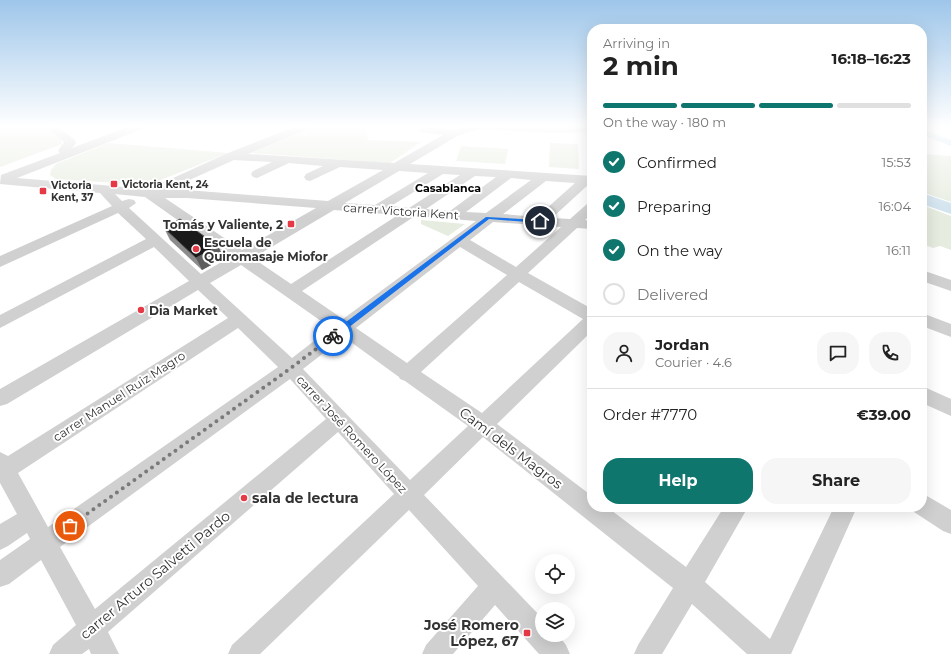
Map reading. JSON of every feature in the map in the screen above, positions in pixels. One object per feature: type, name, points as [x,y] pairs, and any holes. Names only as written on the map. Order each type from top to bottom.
[{"type":"street","points":[[0,180],[56,157]]},
{"type":"street","points":[[59,157],[41,170],[40,177],[47,183],[63,184],[68,187]]},
{"type":"street","points":[[0,262],[231,157]]},
{"type":"street","points":[[239,157],[587,180]]},
{"type":"street","points":[[0,398],[418,157]]},
{"type":"street","points":[[257,174],[286,160]]},
{"type":"street","points":[[310,178],[338,163]]},
{"type":"street","points":[[376,210],[441,170]]},
{"type":"street","points":[[291,291],[472,172]]},
{"type":"street","points":[[453,215],[509,174]]},
{"type":"street","points":[[0,575],[291,368],[543,177]]},
{"type":"street","points":[[0,180],[57,189],[68,187]]},
{"type":"street","points":[[540,221],[587,182]]},
{"type":"street","name":"carrer Victoria Kent","points":[[68,187],[301,206],[330,206],[587,225]]},
{"type":"street","name":"carrer José Romero López","points":[[104,190],[120,207],[291,368],[557,654]]},
{"type":"street","name":"Camí dels Magros","points":[[150,194],[291,291],[407,374],[587,497]]},
{"type":"street","points":[[172,210],[172,205],[180,197]]},
{"type":"street","points":[[407,374],[516,274],[587,212]]},
{"type":"street","points":[[574,224],[587,233]]},
{"type":"street","points":[[0,322],[156,240]]},
{"type":"street","points":[[459,240],[587,314]]},
{"type":"street","points":[[927,277],[951,286]]},
{"type":"street","name":"carrer Manuel Ruiz Magro","points":[[2,469],[239,319]]},
{"type":"street","points":[[927,321],[951,331]]},
{"type":"street","points":[[242,654],[587,326]]},
{"type":"street","points":[[927,326],[951,336]]},
{"type":"street","points":[[927,396],[951,408]]},
{"type":"street","name":"carrer Arturo Salvetti Pardo","points":[[62,654],[340,419]]},
{"type":"street","points":[[2,469],[106,654]]},
{"type":"street","points":[[927,507],[951,523]]},
{"type":"street","name":"Camí dels Magros","points":[[604,512],[690,585],[767,654]]},
{"type":"street","points":[[647,654],[734,512]]},
{"type":"street","points":[[777,654],[844,512]]},
{"type":"street","points":[[0,538],[30,518]]},
{"type":"street","points":[[435,654],[495,586]]},
{"type":"shaded area","points":[[0,157],[28,157],[0,167]]},
{"type":"shaded area","points":[[75,157],[219,157],[148,185],[56,179],[50,175],[51,170],[56,164]]},
{"type":"shaded area","points":[[300,157],[400,157],[390,163]]},
{"type":"shaded area","points":[[457,157],[506,157],[505,164],[456,161]]},
{"type":"shaded area","points":[[549,157],[579,157],[579,169],[549,167]]},
{"type":"shaded area","points":[[927,157],[951,157],[951,202],[927,194]]},
{"type":"shaded area","points":[[927,207],[951,216],[951,250],[940,246],[933,248],[927,246]]},
{"type":"shaded area","points":[[421,220],[465,224],[448,236],[421,224]]},
{"type":"building","points":[[180,219],[218,246],[196,258],[164,228]]},
{"type":"waterway","points":[[927,200],[951,209]]},
{"type":"way so far","points":[[70,526],[291,368],[333,336]]},
{"type":"place","name":"Victoria Kent, 24","points":[[114,184]]},
{"type":"place","name":"Victoria Kent, 37","points":[[43,191]]},
{"type":"place","name":"Tomás y Valiente, 2","points":[[291,224]]},
{"type":"place","name":"Escuela de Quiromasaje Miofor","points":[[196,249]]},
{"type":"place","name":"Dia Market","points":[[141,310]]},
{"type":"place","name":"sala de lectura","points":[[244,498]]},
{"type":"place","name":"José Romero López, 67","points":[[527,633]]},
{"type":"district","name":"Casablanca","points":[[448,188]]},
{"type":"route","points":[[333,336],[488,218],[540,221]]}]
